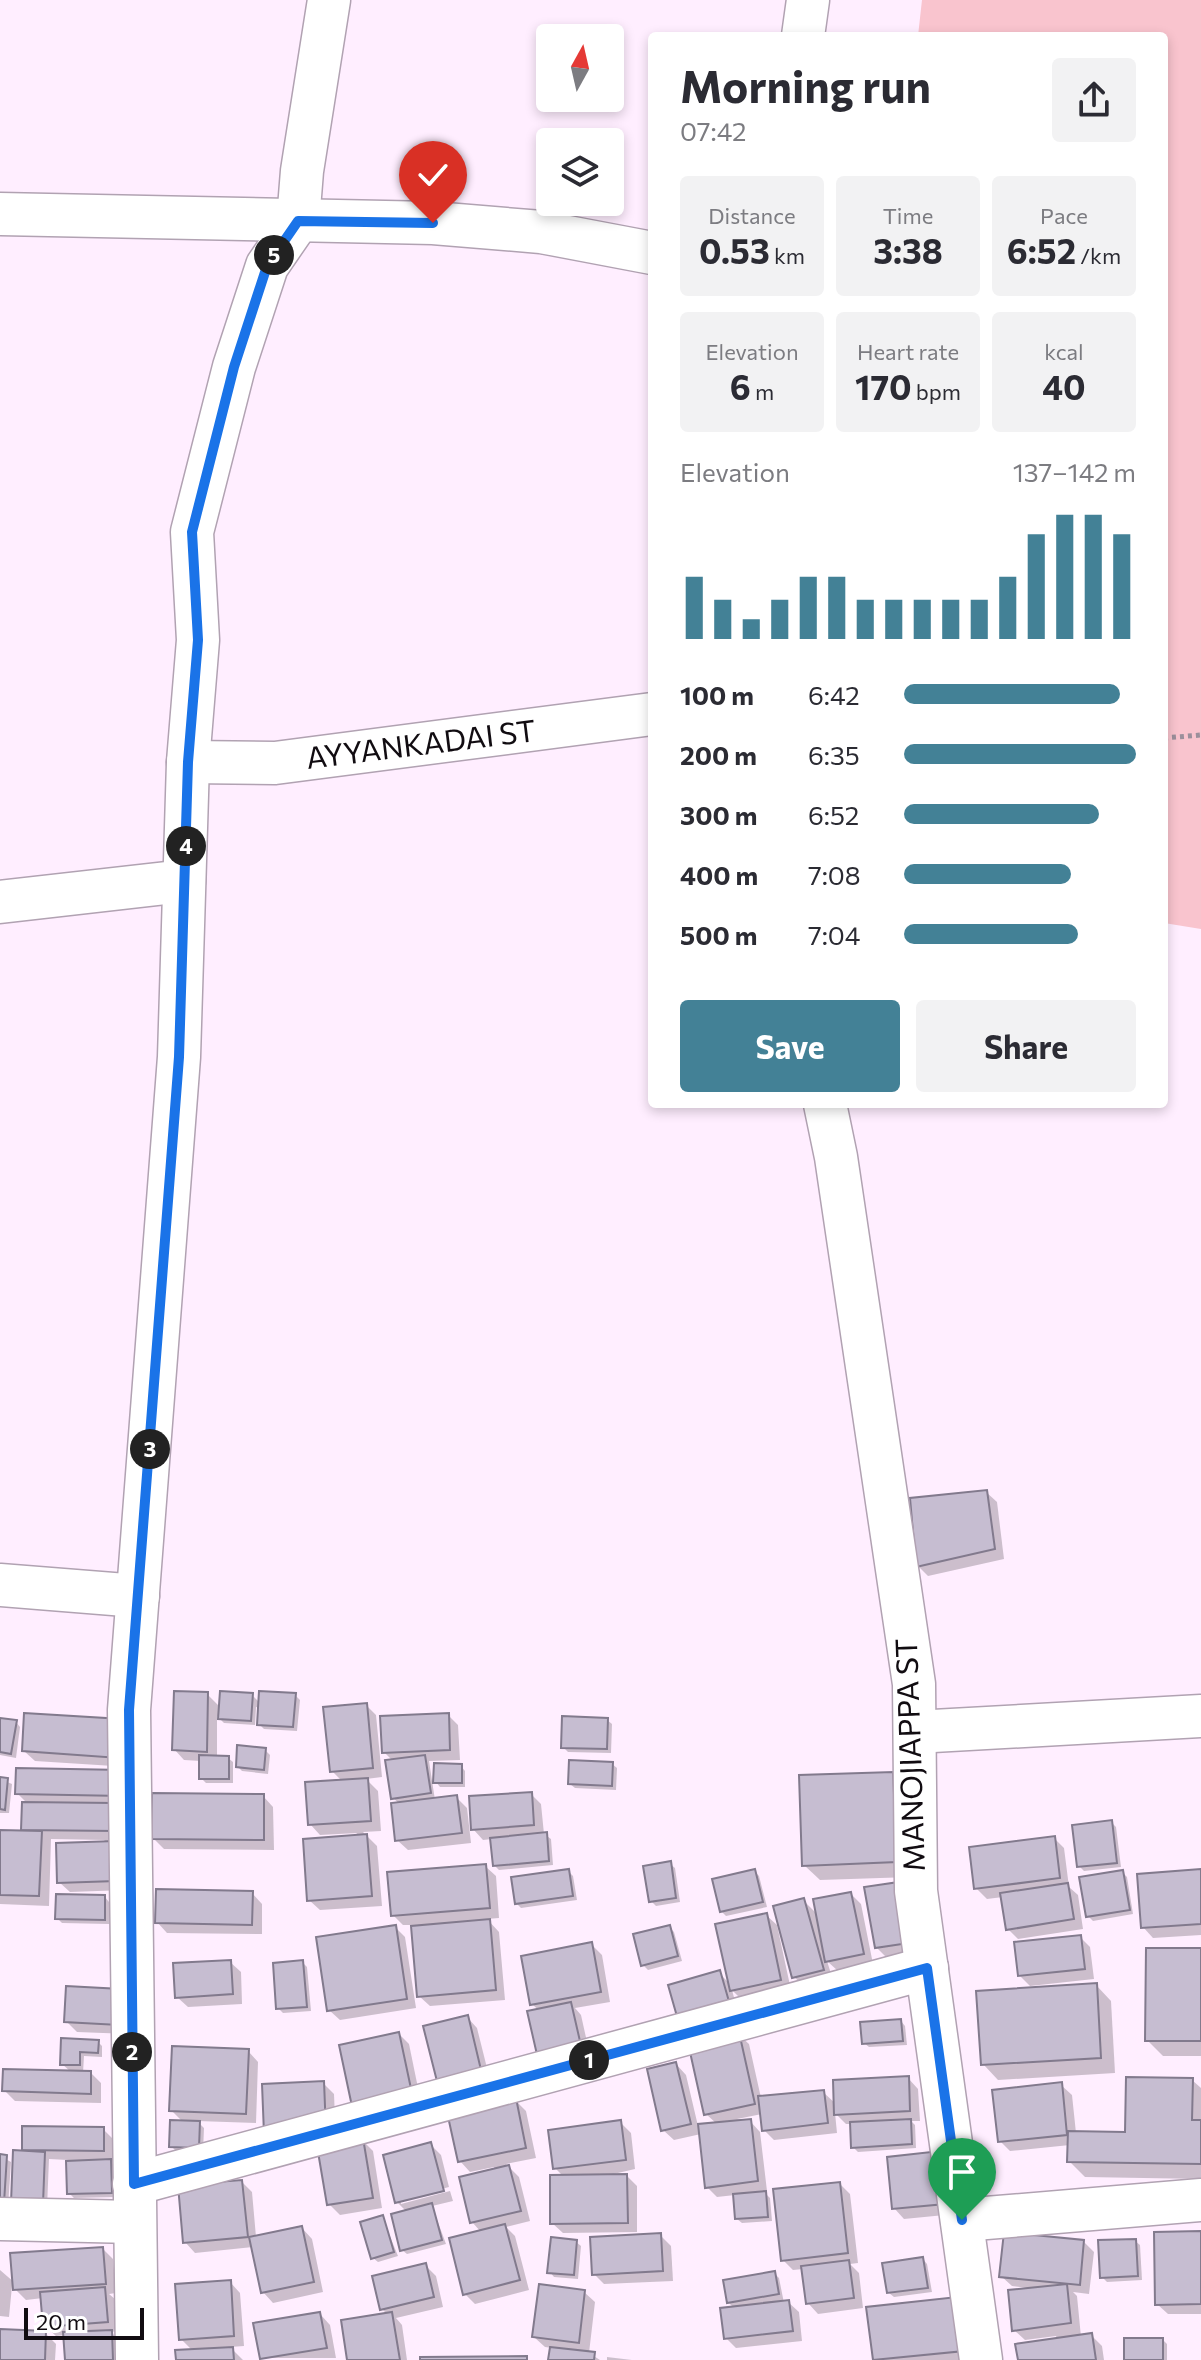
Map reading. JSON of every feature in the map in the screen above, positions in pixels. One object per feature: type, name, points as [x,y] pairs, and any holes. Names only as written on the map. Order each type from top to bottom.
[{"type":"street","points":[[137,2360],[129,1710],[178,1073],[188,778],[198,640],[192,532],[234,367],[267,266],[298,221],[302,171],[329,0]]},
{"type":"street","points":[[804,32],[808,0]]},
{"type":"street","points":[[0,214],[433,223],[541,232],[648,252]]},
{"type":"street","name":"AYYANKADAI ST","points":[[188,778],[275,763],[648,715]]},
{"type":"street","points":[[0,902],[184,881]]},
{"type":"street","name":"MANOJIAPPA ST","points":[[826,1108],[836,1157],[912,1668],[916,1891],[981,2360]]},
{"type":"street","points":[[0,1585],[138,1596]]},
{"type":"street","points":[[915,1732],[1201,1716]]},
{"type":"street","points":[[0,2219],[134,2203],[927,1968]]},
{"type":"street","points":[[962,2220],[1201,2200]]},
{"type":"path","points":[[1168,738],[1201,735]]},
{"type":"shaded area","points":[[922,0],[1201,0],[1201,929],[1168,924],[1168,32],[918,32]]},
{"type":"building","points":[[987,1490],[995,1549],[916,1567],[910,1498]]},
{"type":"building","points":[[174,1691],[208,1692],[207,1752],[172,1750]]},
{"type":"building","points":[[220,1691],[253,1693],[251,1721],[218,1719]]},
{"type":"building","points":[[259,1691],[296,1693],[293,1727],[257,1725]]},
{"type":"building","points":[[367,1703],[373,1768],[330,1772],[323,1707]]},
{"type":"building","points":[[24,1713],[122,1719],[119,1758],[22,1751]]},
{"type":"building","points":[[449,1713],[450,1750],[382,1753],[380,1716]]},
{"type":"building","points":[[562,1716],[608,1718],[607,1749],[561,1748]]},
{"type":"building","points":[[0,1718],[17,1720],[11,1754],[0,1752]]},
{"type":"building","points":[[237,1745],[266,1748],[264,1770],[236,1767]]},
{"type":"building","points":[[199,1755],[229,1756],[229,1779],[199,1779]]},
{"type":"building","points":[[425,1755],[431,1793],[391,1799],[385,1760]]},
{"type":"building","points":[[569,1760],[613,1762],[612,1786],[568,1784]]},
{"type":"building","points":[[434,1763],[462,1764],[462,1783],[433,1783]]},
{"type":"building","points":[[16,1768],[123,1770],[123,1796],[15,1794]]},
{"type":"building","points":[[893,1772],[897,1862],[802,1866],[799,1775]]},
{"type":"building","points":[[0,1777],[8,1778],[5,1810],[0,1809]]},
{"type":"building","points":[[368,1778],[371,1821],[308,1825],[305,1782]]},
{"type":"building","points":[[532,1792],[534,1825],[471,1830],[469,1796]]},
{"type":"building","points":[[152,1793],[264,1794],[264,1840],[151,1839]]},
{"type":"building","points":[[457,1795],[462,1833],[395,1841],[391,1803]]},
{"type":"building","points":[[22,1802],[114,1803],[115,1831],[21,1830]]},
{"type":"building","points":[[1112,1820],[1117,1863],[1077,1867],[1072,1825]]},
{"type":"building","points":[[0,1830],[42,1831],[39,1896],[0,1895]]},
{"type":"building","points":[[547,1832],[549,1861],[493,1866],[490,1838]]},
{"type":"building","points":[[367,1834],[372,1896],[307,1901],[303,1839]]},
{"type":"building","points":[[1055,1836],[1060,1878],[974,1889],[969,1847]]},
{"type":"building","points":[[115,1841],[116,1881],[57,1883],[56,1843]]},
{"type":"building","points":[[671,1861],[676,1898],[649,1902],[643,1866]]},
{"type":"building","points":[[486,1864],[490,1908],[391,1916],[387,1872]]},
{"type":"building","points":[[569,1869],[573,1896],[515,1904],[511,1877]]},
{"type":"building","points":[[755,1869],[763,1902],[720,1912],[712,1879]]},
{"type":"building","points":[[1201,1869],[1201,1924],[1141,1928],[1137,1874]]},
{"type":"building","points":[[1123,1870],[1130,1910],[1086,1917],[1079,1877]]},
{"type":"building","points":[[899,1882],[909,1943],[875,1948],[864,1887]]},
{"type":"building","points":[[1068,1883],[1074,1919],[1006,1930],[1000,1893]]},
{"type":"building","points":[[156,1889],[253,1891],[252,1925],[155,1923]]},
{"type":"building","points":[[851,1892],[864,1954],[825,1962],[813,1899]]},
{"type":"building","points":[[56,1894],[105,1895],[105,1920],[55,1919]]},
{"type":"building","points":[[804,1898],[824,1970],[792,1978],[773,1906]]},
{"type":"building","points":[[767,1913],[781,1980],[730,1991],[715,1924]]},
{"type":"building","points":[[490,1919],[496,1990],[417,1997],[411,1926]]},
{"type":"building","points":[[396,1925],[407,1999],[327,2011],[316,1937]]},
{"type":"building","points":[[670,1925],[678,1956],[641,1966],[633,1934]]},
{"type":"building","points":[[1081,1935],[1085,1969],[1018,1976],[1014,1942]]},
{"type":"building","points":[[592,1942],[601,1992],[530,2005],[521,1956]]},
{"type":"building","points":[[1146,1948],[1201,1948],[1201,2041],[1145,2041]]},
{"type":"building","points":[[231,1960],[233,1994],[175,1998],[173,1963]]},
{"type":"building","points":[[303,1960],[307,2007],[276,2009],[273,1963]]},
{"type":"building","points":[[720,1970],[730,2005],[678,2020],[668,1985]]},
{"type":"building","points":[[1097,1983],[1101,2058],[981,2065],[976,1991]]},
{"type":"building","points":[[66,1986],[121,1989],[119,2025],[64,2022]]},
{"type":"building","points":[[571,2002],[582,2050],[538,2059],[527,2011]]},
{"type":"building","points":[[468,2015],[486,2091],[442,2101],[423,2026]]},
{"type":"building","points":[[901,2019],[903,2041],[862,2044],[860,2022]]},
{"type":"building","points":[[399,2032],[417,2117],[357,2130],[339,2045]]},
{"type":"building","points":[[739,2032],[755,2104],[704,2115],[688,2043]]},
{"type":"building","points":[[61,2038],[99,2040],[98,2053],[80,2052],[80,2065],[60,2065]]},
{"type":"building","points":[[172,2046],[249,2049],[246,2114],[169,2111]]},
{"type":"building","points":[[676,2062],[691,2124],[661,2131],[647,2069]]},
{"type":"building","points":[[3,2069],[91,2071],[91,2094],[2,2091]]},
{"type":"building","points":[[909,2076],[910,2111],[834,2115],[833,2080]]},
{"type":"building","points":[[1126,2077],[1193,2078],[1192,2120],[1201,2120],[1201,2164],[1067,2162],[1068,2131],[1125,2132]]},
{"type":"building","points":[[324,2081],[326,2132],[264,2134],[262,2084]]},
{"type":"building","points":[[1062,2082],[1067,2135],[998,2142],[992,2090]]},
{"type":"building","points":[[824,2090],[828,2123],[762,2131],[758,2096]]},
{"type":"building","points":[[516,2098],[526,2148],[458,2162],[447,2112]]},
{"type":"building","points":[[751,2119],[758,2181],[705,2188],[698,2124]]},
{"type":"building","points":[[911,2119],[912,2144],[851,2148],[850,2122]]},
{"type":"building","points":[[170,2120],[200,2121],[199,2148],[169,2147]]},
{"type":"building","points":[[621,2120],[626,2160],[553,2169],[548,2130]]},
{"type":"building","points":[[22,2126],[104,2127],[104,2151],[22,2150]]},
{"type":"building","points":[[363,2138],[373,2198],[327,2205],[317,2146]]},
{"type":"building","points":[[431,2142],[444,2191],[395,2203],[383,2155]]},
{"type":"building","points":[[13,2150],[45,2152],[43,2204],[11,2203]]},
{"type":"building","points":[[940,2151],[945,2204],[892,2209],[887,2157]]},
{"type":"building","points":[[0,2154],[7,2155],[4,2203],[0,2203]]},
{"type":"building","points":[[111,2159],[112,2193],[67,2194],[66,2161]]},
{"type":"building","points":[[509,2165],[521,2211],[470,2223],[459,2177]]},
{"type":"building","points":[[627,2174],[628,2223],[550,2224],[550,2175]]},
{"type":"building","points":[[242,2180],[248,2237],[183,2243],[178,2185]]},
{"type":"building","points":[[840,2182],[848,2253],[781,2261],[773,2189]]},
{"type":"building","points":[[766,2191],[768,2217],[735,2219],[733,2194]]},
{"type":"building","points":[[432,2203],[442,2240],[400,2251],[391,2214]]},
{"type":"building","points":[[383,2215],[394,2252],[371,2259],[360,2222]]},
{"type":"building","points":[[505,2224],[520,2280],[463,2295],[449,2238]]},
{"type":"building","points":[[302,2226],[314,2282],[261,2293],[249,2237]]},
{"type":"building","points":[[1201,2231],[1201,2304],[1155,2305],[1154,2232]]},
{"type":"building","points":[[1004,2232],[1084,2240],[1080,2285],[999,2277]]},
{"type":"building","points":[[661,2233],[663,2271],[592,2275],[590,2237]]},
{"type":"building","points":[[551,2237],[577,2240],[574,2275],[547,2273]]},
{"type":"building","points":[[1136,2239],[1138,2276],[1100,2278],[1098,2240]]},
{"type":"building","points":[[103,2247],[106,2284],[13,2290],[10,2253]]},
{"type":"building","points":[[923,2257],[928,2288],[887,2293],[882,2263]]},
{"type":"building","points":[[849,2260],[854,2298],[806,2304],[801,2266]]},
{"type":"building","points":[[426,2263],[434,2297],[380,2310],[372,2276]]},
{"type":"building","points":[[775,2271],[779,2294],[727,2303],[723,2280]]},
{"type":"building","points":[[231,2280],[234,2336],[179,2340],[175,2284]]},
{"type":"building","points":[[539,2284],[585,2290],[579,2343],[532,2337]]},
{"type":"building","points":[[1067,2284],[1071,2323],[1012,2331],[1008,2290]]},
{"type":"building","points":[[105,2287],[108,2322],[43,2327],[40,2292]]},
{"type":"building","points":[[957,2297],[964,2351],[873,2360],[866,2307]]},
{"type":"building","points":[[789,2300],[793,2331],[724,2339],[720,2308]]},
{"type":"building","points":[[320,2312],[327,2348],[260,2359],[253,2323]]},
{"type":"building","points":[[392,2312],[400,2360],[347,2360],[341,2320]]},
{"type":"building","points":[[0,2329],[46,2331],[45,2360],[0,2360]]},
{"type":"building","points":[[112,2330],[113,2360],[65,2360],[63,2332]]},
{"type":"building","points":[[1092,2333],[1096,2360],[1018,2360],[1015,2344]]},
{"type":"building","points":[[1124,2338],[1163,2338],[1163,2360],[1124,2360]]},
{"type":"building","points":[[233,2347],[234,2360],[176,2360],[175,2350]]},
{"type":"building","points":[[550,2347],[595,2352],[594,2360],[548,2360]]},
{"type":"building","points":[[527,2356],[527,2360],[420,2360],[420,2357]]},
{"type":"route","points":[[433,223],[298,221],[267,266],[234,367],[192,532],[198,640],[188,762],[179,1057],[129,1710],[134,2184],[927,1968],[962,2220]]}]
